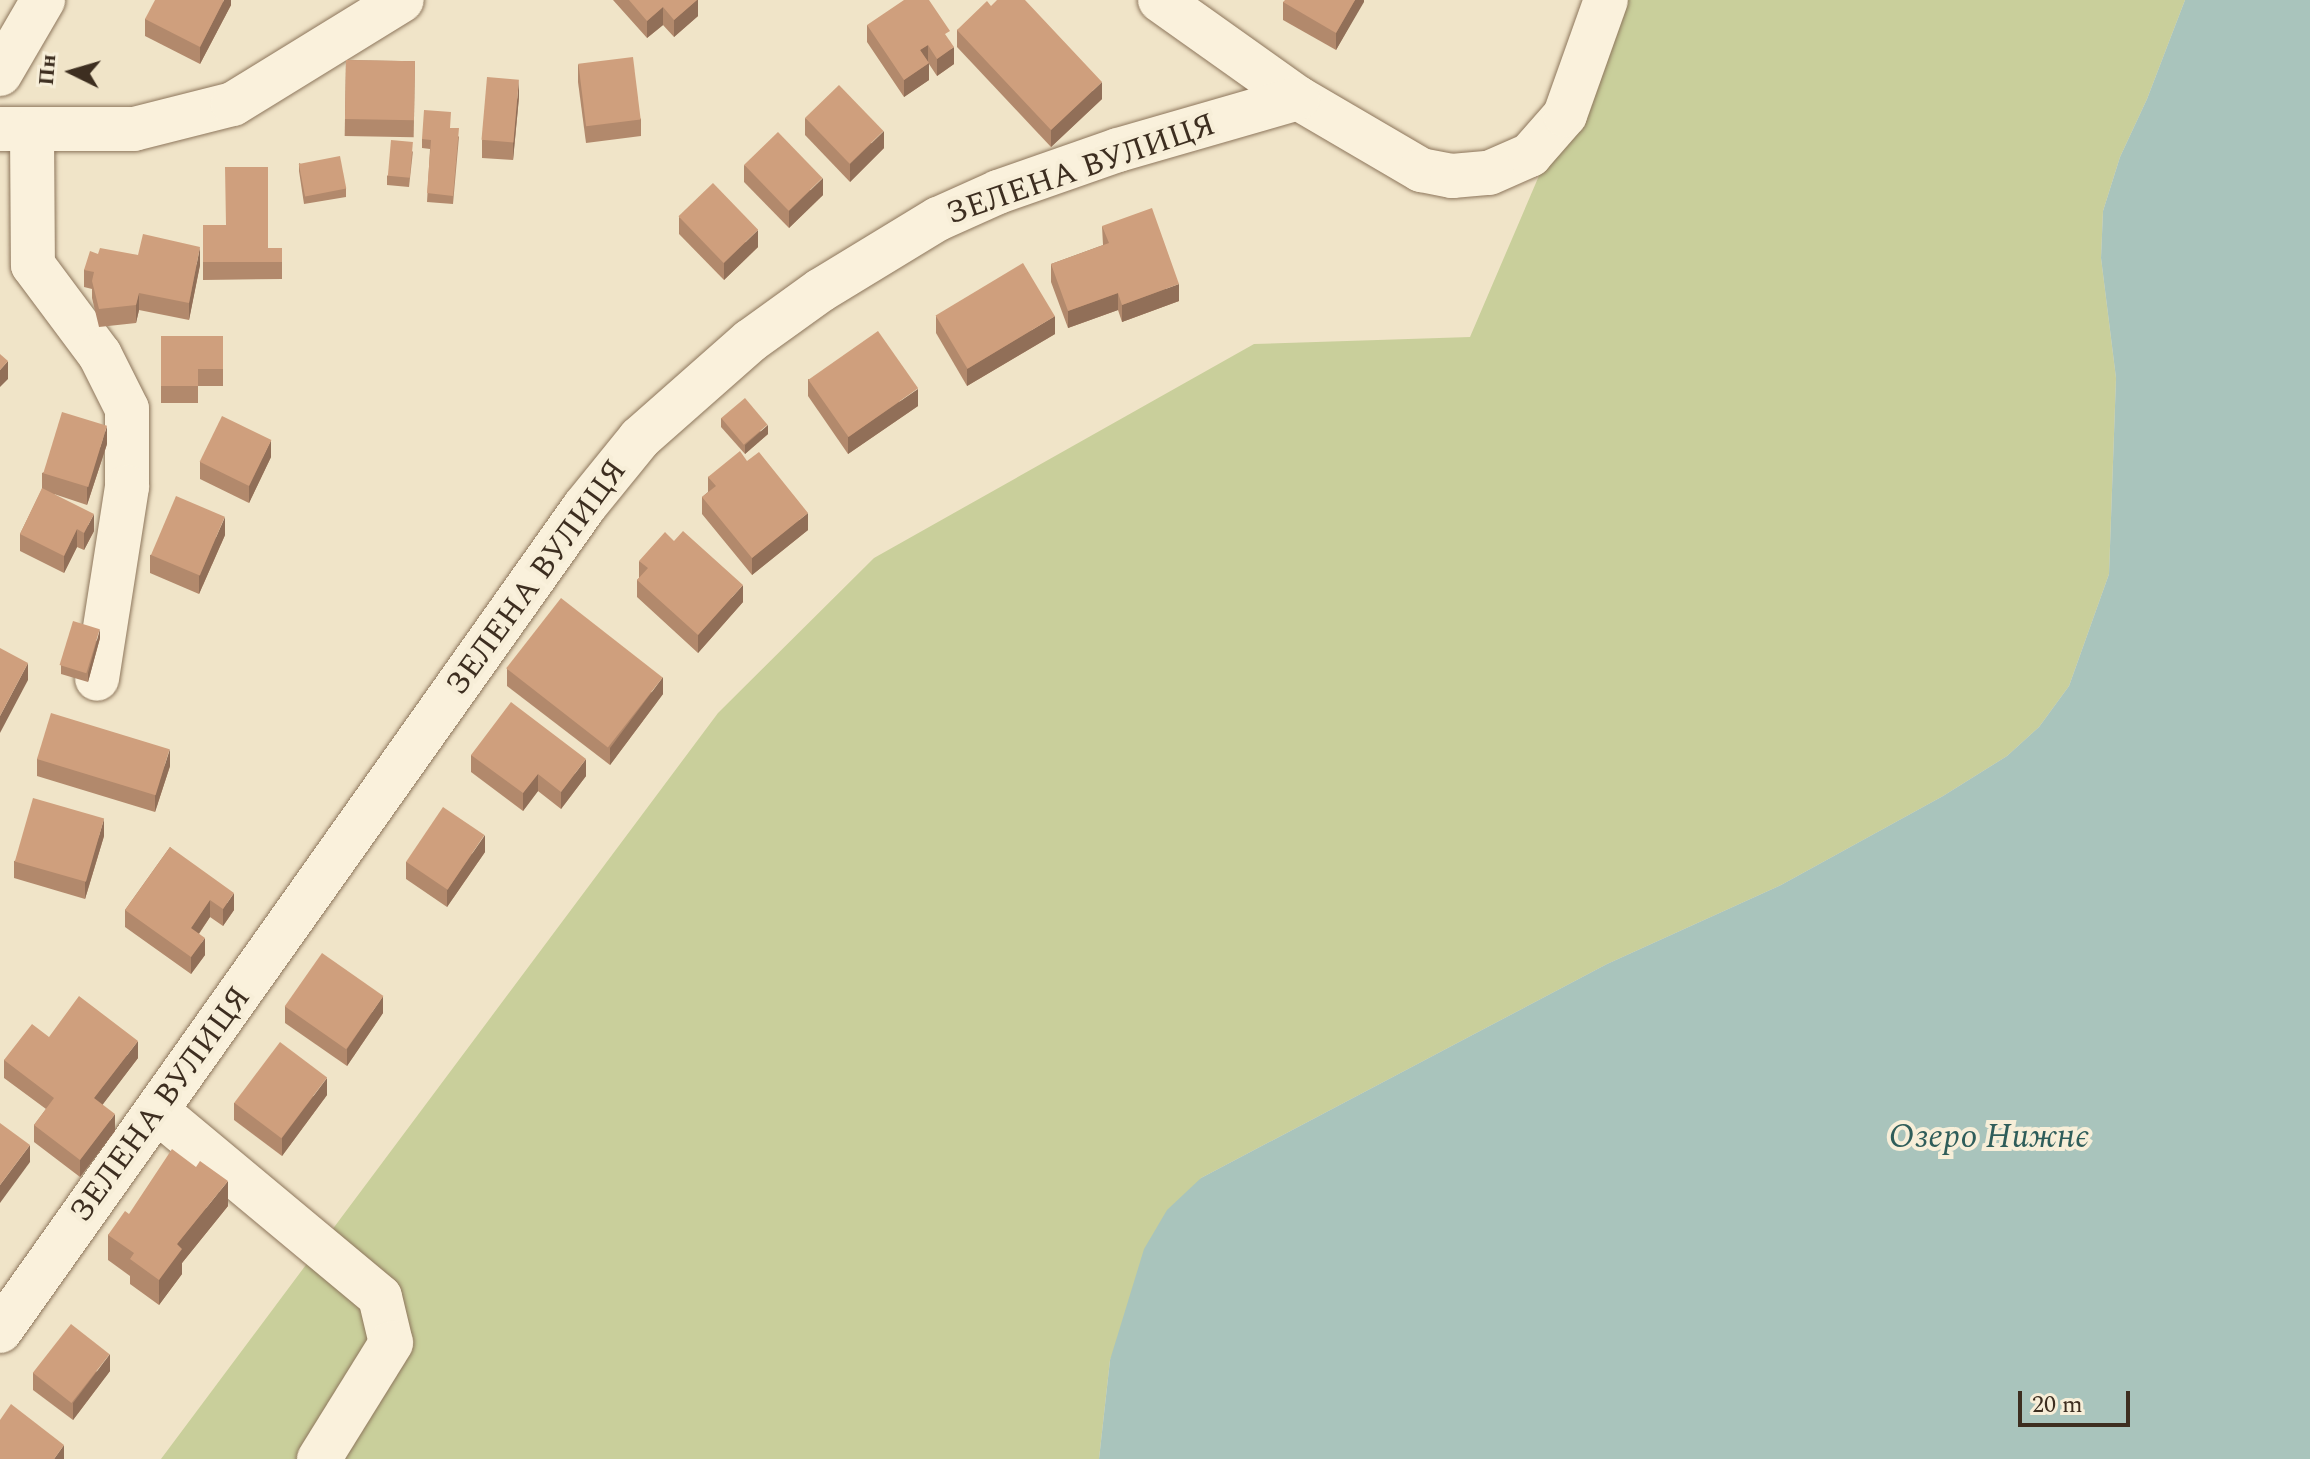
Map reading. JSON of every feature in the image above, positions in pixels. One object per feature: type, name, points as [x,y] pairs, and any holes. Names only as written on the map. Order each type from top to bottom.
[{"type":"street","points":[[0,74],[43,0]]},
{"type":"street","points":[[97,679],[127,487],[127,409],[100,355],[33,265],[16,130],[134,129],[233,104],[402,0]]},
{"type":"street","points":[[1160,0],[1298,98],[1421,170],[1452,176],[1489,173],[1530,155],[1565,115],[1606,0]]},
{"type":"street","name":"ЗЕЛЕНА ВУЛИЦЯ","points":[[0,1331],[584,507],[640,438],[684,396],[750,341],[821,290],[938,219],[998,192],[1118,150],[1298,98]]},
{"type":"street","points":[[157,1111],[380,1297],[391,1343],[319,1459]]},
{"type":"green space","points":[[1606,0],[2185,0],[2147,99],[2120,157],[2103,211],[2101,258],[2116,378],[2109,574],[2069,686],[2039,727],[2007,756],[1943,796],[1781,885],[1607,964],[1201,1178],[1110,1360],[1099,1459],[161,1459],[718,713],[874,558],[1254,344],[1470,337],[1565,115]]},
{"type":"water","name":"Озеро Нижнє","points":[[2185,0],[2310,0],[2310,1459],[1099,1459],[1110,1360],[1144,1249],[1167,1210],[1201,1178],[1607,964],[1781,885],[1943,796],[2007,756],[2039,727],[2069,686],[2109,574],[2116,378],[2101,258],[2103,211],[2120,157],[2147,99]]},
{"type":"building","points":[[155,0],[224,0],[200,47],[145,19]]},
{"type":"building","points":[[629,0],[697,0],[674,20],[663,7],[647,21]]},
{"type":"building","points":[[904,0],[929,0],[950,31],[945,34],[954,47],[937,59],[928,45],[920,50],[929,63],[904,80],[867,25]]},
{"type":"building","points":[[997,0],[1025,0],[1102,82],[1051,130],[957,30],[987,1],[991,6]]},
{"type":"building","points":[[1355,0],[1336,33],[1283,2]]},
{"type":"building","points":[[633,57],[641,120],[586,126],[578,64]]},
{"type":"building","points":[[346,60],[415,61],[414,120],[345,119]]},
{"type":"building","points":[[487,77],[519,80],[513,143],[482,140]]},
{"type":"building","points":[[839,85],[883,131],[850,164],[805,118]]},
{"type":"building","points":[[424,110],[451,112],[450,128],[459,128],[453,196],[427,193],[431,140],[422,139]]},
{"type":"building","points":[[778,132],[822,178],[789,211],[744,165]]},
{"type":"building","points":[[391,140],[413,142],[410,178],[388,176]]},
{"type":"building","points":[[340,156],[346,188],[305,196],[299,164]]},
{"type":"building","points":[[225,167],[268,167],[268,248],[282,248],[282,262],[203,262],[203,225],[226,225]]},
{"type":"building","points":[[713,183],[758,230],[724,263],[678,216]]},
{"type":"building","points":[[1152,208],[1179,284],[1122,305],[1118,293],[1068,311],[1051,264],[1109,243],[1102,226]]},
{"type":"building","points":[[143,234],[200,247],[189,303],[139,293],[136,305],[99,309],[92,281],[94,272],[84,270],[90,251],[98,254],[100,248],[138,255]]},
{"type":"building","points":[[1023,263],[1055,316],[968,369],[936,316]]},
{"type":"building","points":[[878,331],[918,388],[849,437],[808,380]]},
{"type":"building","points":[[161,336],[223,336],[223,369],[198,369],[198,386],[161,386]]},
{"type":"building","points":[[0,354],[8,361],[0,370]]},
{"type":"building","points":[[745,398],[767,425],[744,445],[721,418]]},
{"type":"building","points":[[62,412],[107,426],[88,487],[43,473]]},
{"type":"building","points":[[222,416],[271,440],[249,486],[200,462]]},
{"type":"building","points":[[740,451],[747,461],[759,452],[808,513],[752,558],[702,497],[716,486],[708,477]]},
{"type":"building","points":[[42,488],[94,514],[84,533],[77,529],[64,556],[20,534]]},
{"type":"building","points":[[176,496],[225,517],[200,576],[151,555]]},
{"type":"building","points":[[683,531],[743,585],[698,635],[637,580],[648,568],[639,561],[665,532],[674,541]]},
{"type":"building","points":[[561,598],[663,677],[608,748],[506,668]]},
{"type":"building","points":[[73,621],[100,629],[86,673],[60,665]]},
{"type":"building","points":[[0,648],[28,663],[0,716]]},
{"type":"building","points":[[511,702],[586,759],[561,792],[538,774],[523,793],[471,755]]},
{"type":"building","points":[[51,713],[170,749],[156,795],[37,759]]},
{"type":"building","points":[[33,798],[104,818],[86,882],[15,861]]},
{"type":"building","points":[[443,807],[484,835],[448,890],[406,862]]},
{"type":"building","points":[[170,847],[234,893],[223,909],[210,900],[191,928],[205,938],[191,957],[125,910]]},
{"type":"building","points":[[322,953],[383,996],[346,1049],[285,1006]]},
{"type":"building","points":[[79,996],[138,1041],[94,1098],[115,1114],[80,1160],[34,1125],[54,1098],[4,1060],[32,1024],[49,1037]]},
{"type":"building","points":[[280,1042],[327,1078],[281,1138],[234,1103]]},
{"type":"building","points":[[0,1123],[30,1145],[0,1185]]},
{"type":"building","points":[[172,1149],[196,1167],[200,1161],[228,1181],[177,1244],[182,1249],[159,1280],[130,1259],[134,1253],[108,1235],[125,1211],[129,1214]]},
{"type":"building","points":[[71,1324],[110,1354],[71,1403],[33,1373]]},
{"type":"building","points":[[11,1404],[64,1445],[54,1459],[0,1459],[0,1420]]}]
